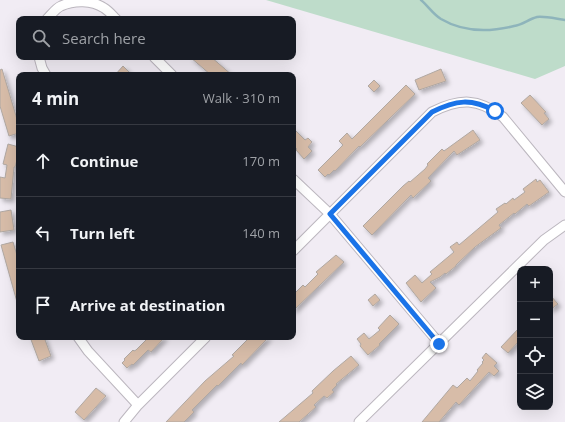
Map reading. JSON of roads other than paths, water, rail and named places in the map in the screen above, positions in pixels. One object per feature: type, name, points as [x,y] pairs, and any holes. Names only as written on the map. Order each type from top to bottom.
[{"type":"street","points":[[50,16],[60,6],[76,2],[86,2],[99,5],[105,8],[113,16]]},
{"type":"street","points":[[40,60],[44,72]]},
{"type":"street","points":[[157,60],[169,72]]},
{"type":"street","points":[[296,248],[432,112],[447,105],[465,102],[485,106],[503,117],[565,192]]},
{"type":"street","points":[[296,182],[330,214],[439,344]]},
{"type":"street","points":[[359,422],[544,240],[565,225]]},
{"type":"street","points":[[80,340],[88,351],[138,405]]},
{"type":"street","points":[[124,422],[138,405],[203,340]]},
{"type":"waterway","points":[[421,0],[435,15],[441,19],[467,29],[486,30],[505,28],[537,17],[565,20]]}]
